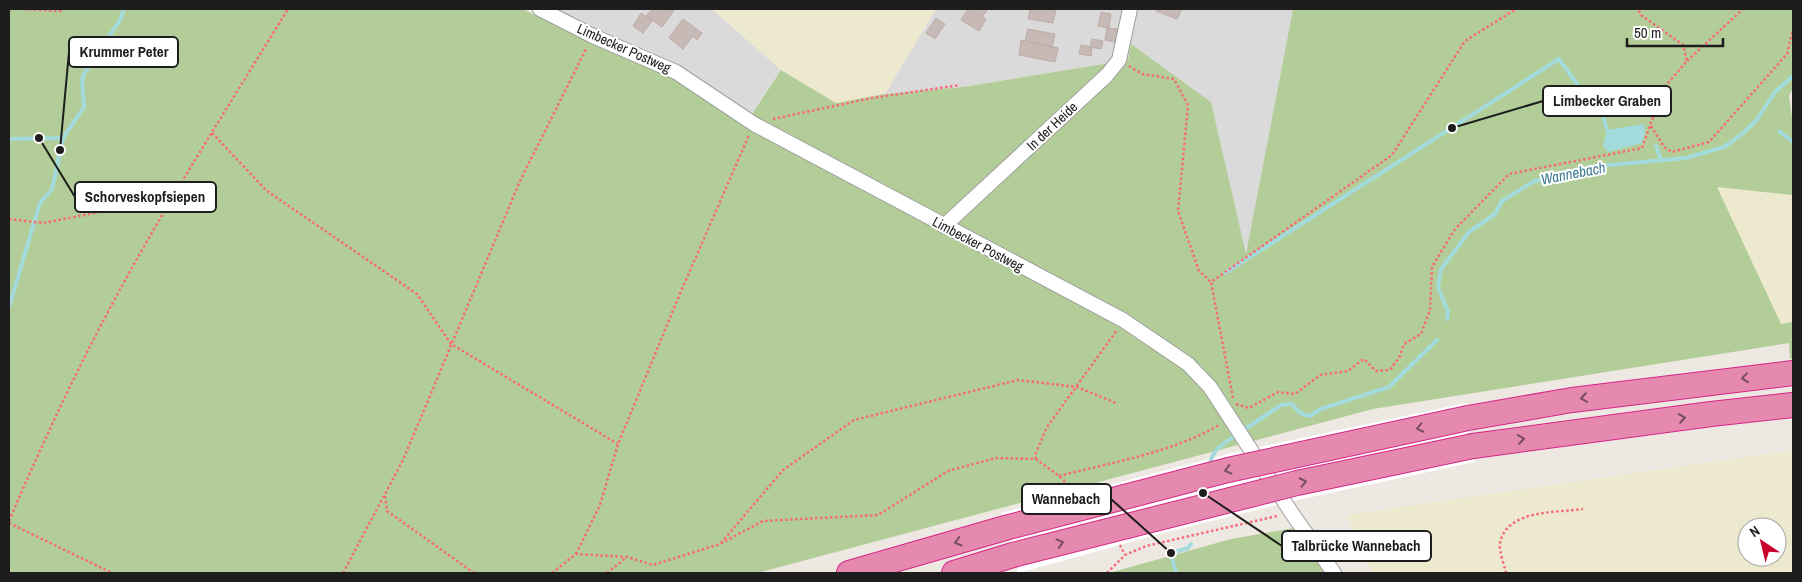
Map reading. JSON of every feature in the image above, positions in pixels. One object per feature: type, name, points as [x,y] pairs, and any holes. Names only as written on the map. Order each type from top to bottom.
[{"type":"highway","points":[[849,573],[1005,528],[1228,470],[1468,418],[1572,400],[1793,373]]},
{"type":"highway","points":[[954,573],[1013,555],[1297,483],[1473,446],[1793,405]]},
{"type":"street","name":"Limbecker Postweg","points":[[540,9],[593,36],[676,72],[754,124],[1123,320],[1188,364],[1210,387],[1233,416],[1291,512],[1334,573]]},
{"type":"street","name":"In der Heide","points":[[944,226],[1107,75],[1119,60],[1130,9]]},
{"type":"path","points":[[24,9],[60,11],[62,9]]},
{"type":"path","points":[[112,573],[9,522],[52,423],[95,336],[175,193],[288,9]]},
{"type":"path","points":[[1211,282],[1392,155],[1464,41],[1511,10],[1516,9]]},
{"type":"path","points":[[1638,9],[1641,15],[1683,45],[1687,61]]},
{"type":"path","points":[[1059,476],[1142,456],[1192,440],[1278,392],[1296,394],[1320,375],[1348,371],[1364,359],[1376,372],[1390,370],[1400,356],[1404,344],[1421,334],[1430,310],[1432,267],[1455,229],[1509,174],[1642,148],[1663,89],[1687,61],[1743,9]]},
{"type":"path","points":[[1650,126],[1664,147],[1672,152],[1710,142],[1787,54],[1793,29]]},
{"type":"path","points":[[342,573],[403,460],[520,181],[593,36]]},
{"type":"path","points":[[1119,60],[1142,74],[1174,79],[1188,105],[1178,211],[1199,271],[1211,282],[1233,416]]},
{"type":"path","points":[[552,573],[576,554],[600,505],[618,444],[754,124],[872,98],[960,85]]},
{"type":"path","points":[[212,133],[266,191],[417,294],[451,344],[618,444]]},
{"type":"path","points":[[9,219],[43,223],[131,206],[175,193]]},
{"type":"path","points":[[1036,459],[1035,455],[1047,427],[1123,320]]},
{"type":"path","points":[[720,544],[783,470],[854,420],[1018,380],[1077,387],[1116,404]]},
{"type":"path","points":[[576,554],[627,557],[653,565],[720,544],[762,521],[878,515],[948,471],[996,458],[1036,459],[1059,476],[1078,495]]},
{"type":"path","points":[[385,495],[387,511],[474,573]]},
{"type":"path","points":[[1506,573],[1500,544],[1506,528],[1531,516],[1583,509]]},
{"type":"path","points":[[1107,573],[1126,555],[1146,546],[1266,520],[1291,512]]},
{"type":"path","points":[[1118,542],[1126,555]]},
{"type":"path","points":[[607,573],[627,557]]},
{"type":"shaded area","points":[[549,9],[712,9],[781,70],[751,114]]},
{"type":"shaded area","points":[[712,9],[936,9],[885,94],[836,103],[781,70]]},
{"type":"shaded area","points":[[936,9],[1293,9],[1246,256],[1211,102],[1131,44],[1128,60],[963,87],[885,94]]},
{"type":"shaded area","points":[[1717,187],[1793,195],[1793,322],[1781,324]]},
{"type":"shaded area","points":[[1793,450],[1793,573],[1372,573],[1346,515]]},
{"type":"green space","points":[[9,9],[523,9],[590,42],[674,78],[744,126],[781,70],[836,103],[885,94],[963,87],[1128,60],[1131,44],[1211,102],[1246,254],[1293,9],[1793,9],[1793,88],[1789,96],[1793,124],[1793,195],[1717,187],[1781,324],[1793,322],[1793,358],[1790,359],[1789,343],[1373,409],[757,573],[9,573]]},
{"type":"green space","points":[[1300,527],[1333,573],[1109,573],[1231,539]]},
{"type":"water","points":[[1644,124],[1645,133],[1642,143],[1608,152],[1603,146],[1607,130]]},
{"type":"pier","points":[[1466,403],[1475,462],[1302,499],[1167,532],[1018,573],[1001,513],[1236,452]]},
{"type":"building","points":[[652,9],[675,9],[662,27],[646,16]]},
{"type":"building","points":[[968,9],[988,9],[982,17],[986,19],[979,31],[961,20]]},
{"type":"building","points":[[1030,9],[1056,9],[1053,23],[1028,19]]},
{"type":"building","points":[[1157,9],[1182,9],[1177,19],[1156,11]]},
{"type":"building","points":[[1101,12],[1111,14],[1109,28],[1098,26]]},
{"type":"building","points":[[641,13],[652,21],[643,33],[633,26]]},
{"type":"building","points":[[936,18],[945,24],[935,39],[926,33]]},
{"type":"building","points":[[683,19],[702,33],[697,40],[693,36],[683,49],[669,38]]},
{"type":"building","points":[[1107,28],[1118,29],[1115,42],[1105,40]]},
{"type":"building","points":[[1028,29],[1055,34],[1052,47],[1025,41]]},
{"type":"building","points":[[1092,39],[1103,41],[1101,49],[1090,47]]},
{"type":"building","points":[[1021,40],[1058,48],[1055,62],[1019,55]]},
{"type":"building","points":[[1081,45],[1092,47],[1091,56],[1079,54]]},
{"type":"waterway","points":[[9,307],[40,203],[52,189],[63,138],[84,107],[82,80],[84,74],[120,20],[124,9]]},
{"type":"waterway","points":[[1225,273],[1559,59],[1582,91],[1600,104],[1607,130]]},
{"type":"waterway","name":"Wannebach","points":[[1447,319],[1448,312],[1438,287],[1441,269],[1469,232],[1495,214],[1502,201],[1534,181],[1574,176],[1589,167],[1686,158],[1724,147],[1756,121],[1775,92],[1793,76]]},
{"type":"waterway","points":[[1779,131],[1793,142]]},
{"type":"waterway","points":[[9,139],[63,138]]},
{"type":"waterway","points":[[1656,146],[1661,160]]},
{"type":"waterway","name":"Wannebach","points":[[1242,431],[1281,405],[1292,404],[1300,413],[1310,416],[1321,409],[1389,387],[1437,340]]},
{"type":"waterway","name":"Wannebach","points":[[1209,468],[1215,452],[1237,435]]},
{"type":"waterway","name":"Wannebach","points":[[1203,499],[1206,484]]},
{"type":"waterway","name":"Wannebach","points":[[1176,573],[1171,553],[1188,548],[1191,544]]},
{"type":"place","name":"Limbecker Graben","points":[[1452,128]]},
{"type":"place","name":"Schorveskopfsiepen","points":[[39,138]]},
{"type":"place","name":"Krummer Peter","points":[[60,150]]},
{"type":"place","name":"Talbrücke Wannebach","points":[[1203,493]]},
{"type":"place","name":"Wannebach","points":[[1171,553]]}]
